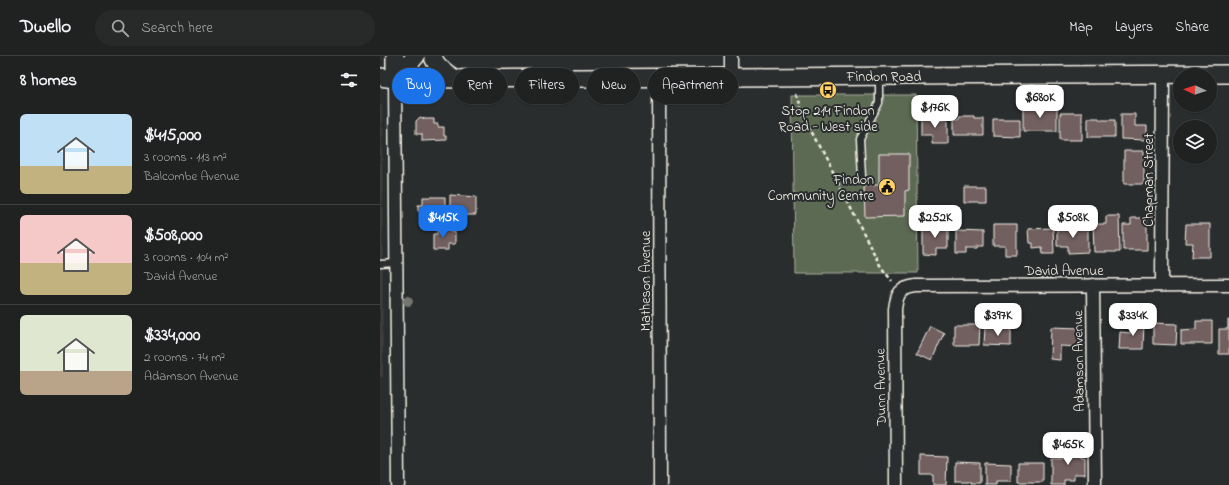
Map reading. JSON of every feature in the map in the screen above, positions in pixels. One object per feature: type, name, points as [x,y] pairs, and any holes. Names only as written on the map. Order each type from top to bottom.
[{"type":"main road","points":[[385,79],[395,56]]},
{"type":"main road","points":[[385,79],[416,56]]},
{"type":"main road","points":[[433,56],[433,59],[439,66],[453,77]]},
{"type":"main road","name":"Findon Road","points":[[738,77],[1229,74]]},
{"type":"main road","name":"Findon Road","points":[[507,78],[648,77]]},
{"type":"main road","name":"Findon Road","points":[[385,79],[453,78]]},
{"type":"street","points":[[731,56],[731,68]]},
{"type":"street","name":"Chapman Street","points":[[1162,285],[1163,74]]},
{"type":"street","points":[[385,79],[397,263],[398,485]]},
{"type":"street","name":"Matheson Avenue","points":[[659,104],[660,485]]},
{"type":"street","name":"Adamson Avenue","points":[[1093,285],[1095,485]]},
{"type":"street","name":"David Avenue","points":[[901,291],[907,287],[916,286],[1229,285]]},
{"type":"street","name":"Dunn Avenue","points":[[896,485],[894,309],[896,298],[901,291]]},
{"type":"lane","points":[[862,177],[860,139],[879,103],[879,76]]},
{"type":"lane","points":[[380,264],[397,263]]},
{"type":"path","points":[[797,93],[803,115],[881,267],[892,281]]},
{"type":"shaded area","points":[[380,105],[382,106],[383,377],[380,377]]},
{"type":"green space","points":[[792,95],[916,95],[918,273],[794,273]]},
{"type":"building","points":[[1023,107],[1057,107],[1057,131],[1023,131]]},
{"type":"building","points":[[1060,113],[1082,113],[1082,140],[1060,140]]},
{"type":"building","points":[[1121,114],[1135,114],[1135,126],[1147,126],[1147,140],[1121,139]]},
{"type":"building","points":[[921,116],[935,116],[935,120],[948,120],[948,144],[932,144],[932,135],[921,135]]},
{"type":"building","points":[[959,116],[974,116],[974,118],[983,118],[983,135],[954,135],[954,119],[959,119]]},
{"type":"building","points":[[420,117],[425,119],[434,119],[434,124],[438,124],[438,127],[444,127],[444,136],[446,136],[446,140],[422,141],[422,134],[416,134],[416,121]]},
{"type":"building","points":[[1088,118],[1115,120],[1115,137],[1088,137]]},
{"type":"building","points":[[993,119],[1020,119],[1020,137],[993,136]]},
{"type":"building","points":[[1124,151],[1144,151],[1144,184],[1124,184]]},
{"type":"building","name":"Findon Community Centre","points":[[879,154],[909,154],[909,190],[905,191],[905,216],[865,217],[864,185],[879,185]]},
{"type":"building","points":[[964,186],[986,186],[986,201],[964,201]]},
{"type":"building","points":[[450,195],[476,197],[476,215],[450,215]]},
{"type":"building","points":[[423,197],[445,197],[445,212],[439,212],[439,218],[434,218],[434,223],[422,223],[422,211],[418,211],[418,205],[423,205]]},
{"type":"building","points":[[1106,216],[1119,216],[1120,252],[1094,252],[1093,224],[1106,224]]},
{"type":"building","points":[[1131,218],[1147,218],[1147,250],[1123,250],[1123,225],[1131,225]]},
{"type":"building","points":[[1186,224],[1210,224],[1210,257],[1192,257],[1193,243],[1185,243]]},
{"type":"building","points":[[993,225],[1017,225],[1017,255],[1005,255],[1005,246],[993,246]]},
{"type":"building","points":[[923,226],[948,226],[948,248],[936,248],[936,255],[923,254]]},
{"type":"building","points":[[1053,228],[1054,254],[1043,254],[1042,247],[1033,248],[1033,243],[1029,243],[1028,229]]},
{"type":"building","points":[[1057,228],[1088,228],[1088,252],[1068,253],[1068,246],[1057,246]]},
{"type":"building","points":[[437,229],[449,229],[450,232],[455,232],[455,244],[448,244],[448,250],[433,250],[433,234],[437,234]]},
{"type":"building","points":[[956,231],[983,232],[983,247],[977,247],[977,249],[966,249],[966,254],[956,254]]},
{"type":"building","points":[[1228,320],[1229,354],[1219,354],[1219,329],[1228,329]]},
{"type":"building","points":[[1131,321],[1144,322],[1143,349],[1119,349],[1120,332],[1131,333]]},
{"type":"building","points":[[1196,321],[1212,321],[1212,344],[1181,344],[1181,330],[1196,329]]},
{"type":"building","points":[[1153,323],[1177,324],[1176,345],[1153,344]]},
{"type":"building","points":[[954,325],[980,325],[979,345],[954,345]]},
{"type":"building","points":[[930,326],[944,333],[932,360],[917,353]]},
{"type":"building","points":[[985,327],[1011,328],[1011,346],[984,345]]},
{"type":"building","points":[[1051,327],[1080,328],[1079,347],[1060,346],[1060,360],[1050,359]]},
{"type":"building","points":[[1068,445],[1076,445],[1081,448],[1081,457],[1085,457],[1085,474],[1074,474],[1074,480],[1064,480],[1064,485],[1051,485],[1051,458],[1065,458],[1065,448]]},
{"type":"building","points":[[921,456],[947,457],[946,485],[933,485],[933,475],[921,475]]},
{"type":"building","points":[[955,462],[980,463],[980,483],[971,483],[971,481],[955,481]]},
{"type":"building","points":[[985,463],[1011,464],[1011,481],[996,481],[996,485],[985,485]]},
{"type":"building","points":[[1018,463],[1043,463],[1043,482],[1018,482]]},
{"type":"place","name":"Stop 214 Findon Road - West side","points":[[828,90]]},
{"type":"place","name":"Findon Community Centre","points":[[887,187]]}]
